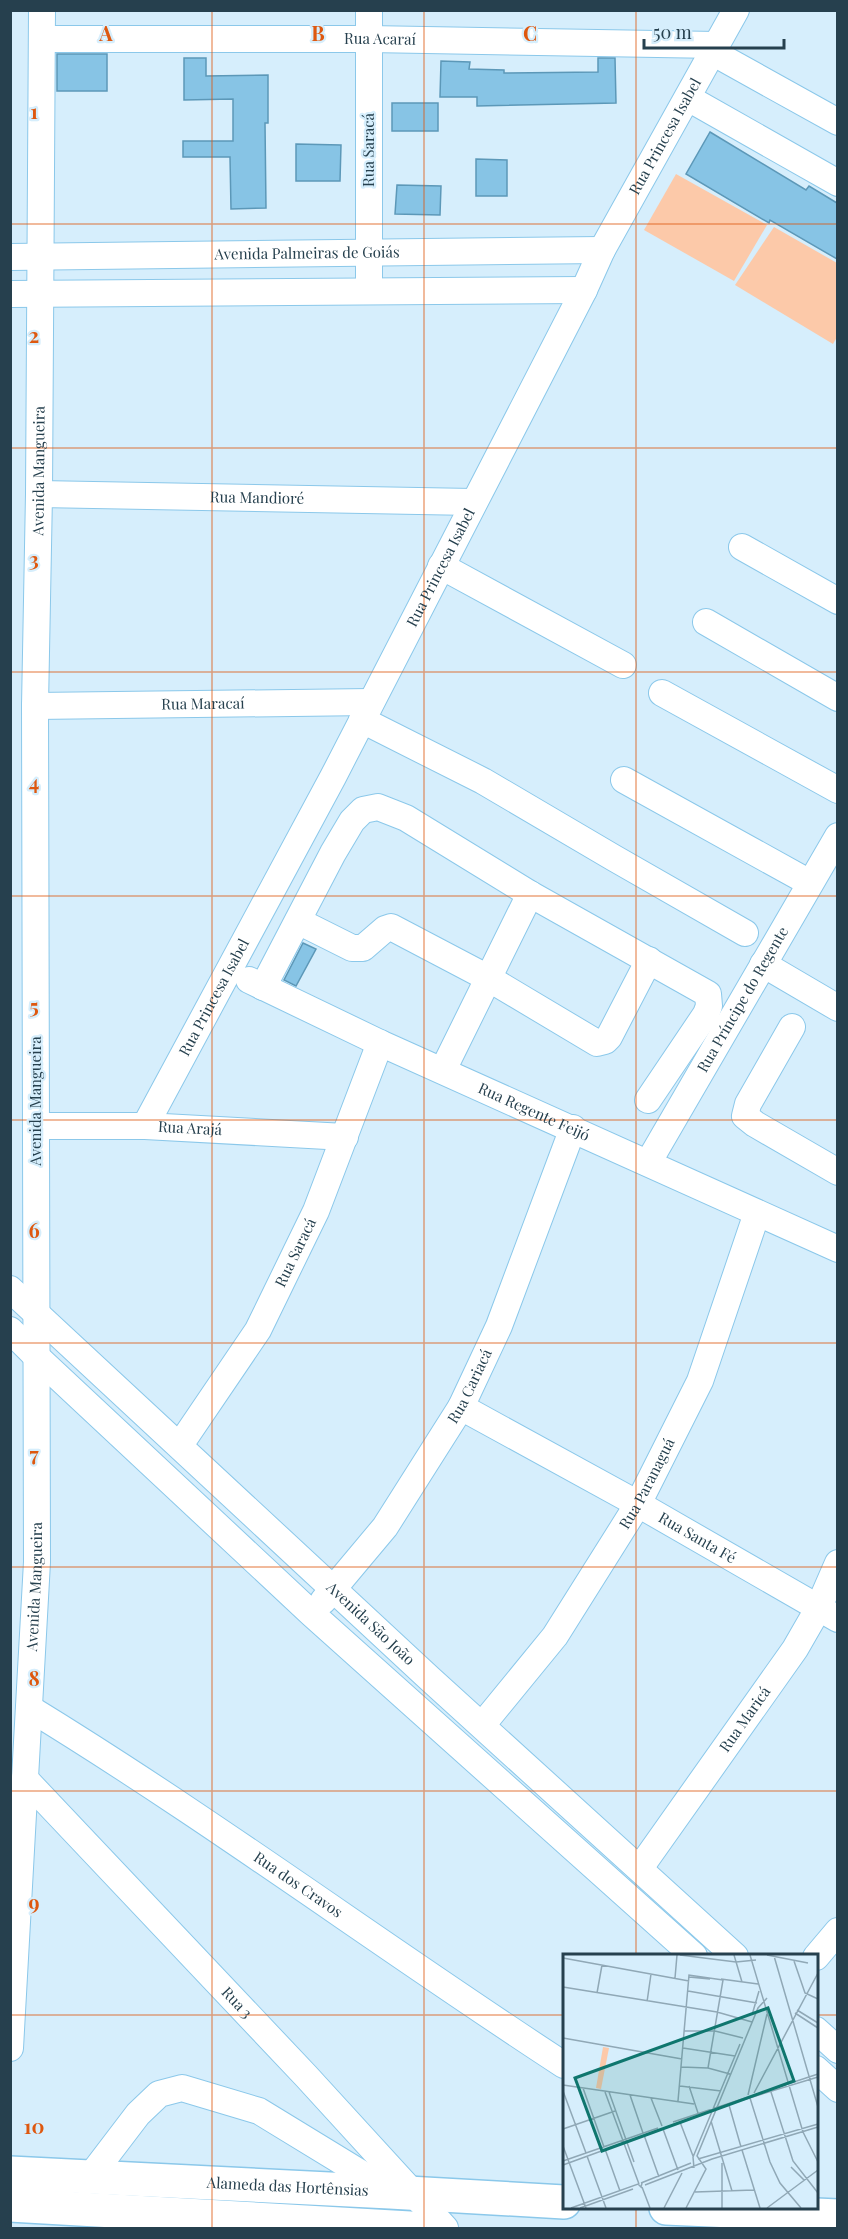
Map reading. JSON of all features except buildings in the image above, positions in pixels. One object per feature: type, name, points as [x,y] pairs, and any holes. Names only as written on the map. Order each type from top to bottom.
[{"type":"main road","name":"Alameda das Hortênsias","points":[[10,2174],[563,2202]]},
{"type":"main road","points":[[10,2205],[410,2229]]},
{"type":"main road","points":[[707,2209],[790,2211],[837,2216]]},
{"type":"street","name":"Avenida Mangueira","points":[[10,2048],[38,1562],[35,706],[42,256],[42,10]]},
{"type":"street","name":"Rua Saracá","points":[[369,10],[369,290]]},
{"type":"street","name":"Rua Princesa Isabel","points":[[145,1126],[366,711],[584,290],[602,250],[736,10]]},
{"type":"street","name":"Rua Acaraí","points":[[42,39],[369,39],[714,49]]},
{"type":"street","points":[[714,49],[837,122]]},
{"type":"street","points":[[688,98],[837,183]]},
{"type":"street","name":"Avenida Palmeiras de Goiás","points":[[10,257],[602,250]]},
{"type":"street","points":[[10,294],[584,290]]},
{"type":"street","name":"Rua Mandioré","points":[[39,494],[473,502]]},
{"type":"street","points":[[742,547],[837,601]]},
{"type":"street","points":[[441,566],[623,665]]},
{"type":"street","points":[[706,622],[837,698]]},
{"type":"street","points":[[662,693],[837,790]]},
{"type":"street","name":"Rua Maracaí","points":[[35,706],[366,711]]},
{"type":"street","points":[[366,711],[745,933]]},
{"type":"street","points":[[624,780],[810,883]]},
{"type":"street","points":[[263,987],[352,821],[363,810],[378,807],[406,818],[531,894],[708,994],[709,1006],[706,1014],[648,1100]]},
{"type":"street","name":"Rua Príncipe do Regente","points":[[648,1163],[837,836]]},
{"type":"street","points":[[442,1070],[531,894]]},
{"type":"street","points":[[298,921],[352,948],[363,948],[385,929],[391,927],[488,978],[597,1043],[609,1037],[649,960]]},
{"type":"street","points":[[763,964],[837,1008]]},
{"type":"street","name":"Rua Regente Feijó","points":[[230,970],[380,1043],[573,1128],[837,1249]]},
{"type":"street","points":[[792,1027],[747,1104],[745,1116],[754,1124],[837,1172]]},
{"type":"street","name":"Rua Saracá","points":[[180,1445],[258,1330],[316,1211],[380,1043]]},
{"type":"street","name":"Rua Arajá","points":[[36,1126],[145,1126],[345,1137]]},
{"type":"street","name":"Rua Cariacá","points":[[312,1614],[385,1527],[461,1407],[499,1326],[573,1128]]},
{"type":"street","name":"Rua Paranaguá","points":[[483,1724],[555,1636],[638,1504],[700,1381],[757,1213]]},
{"type":"street","name":"Avenida São João","points":[[10,1289],[429,1678],[483,1724],[733,1954]]},
{"type":"street","points":[[10,1329],[38,1358],[312,1614],[692,1954]]},
{"type":"street","name":"Rua Santa Fé","points":[[461,1407],[638,1504],[828,1614]]},
{"type":"street","name":"Rua Maricá","points":[[640,1868],[795,1649],[828,1614],[837,1563]]},
{"type":"street","name":"Rua dos Cravos","points":[[29,1708],[255,1855],[563,2064]]},
{"type":"street","name":"Rua 3","points":[[25,1779],[306,2076],[401,2193],[445,2229]]},
{"type":"street","points":[[818,1955],[837,1932]]},
{"type":"street","points":[[818,2032],[837,2050]]},
{"type":"street","points":[[818,2071],[837,2089]]},
{"type":"street","points":[[90,2177],[138,2114],[159,2094],[182,2088],[259,2111],[401,2193]]},
{"type":"shaded area","points":[[676,174],[767,225],[734,281],[644,230]]},
{"type":"shaded area","points":[[774,227],[837,263],[837,337],[833,344],[735,285]]}]
